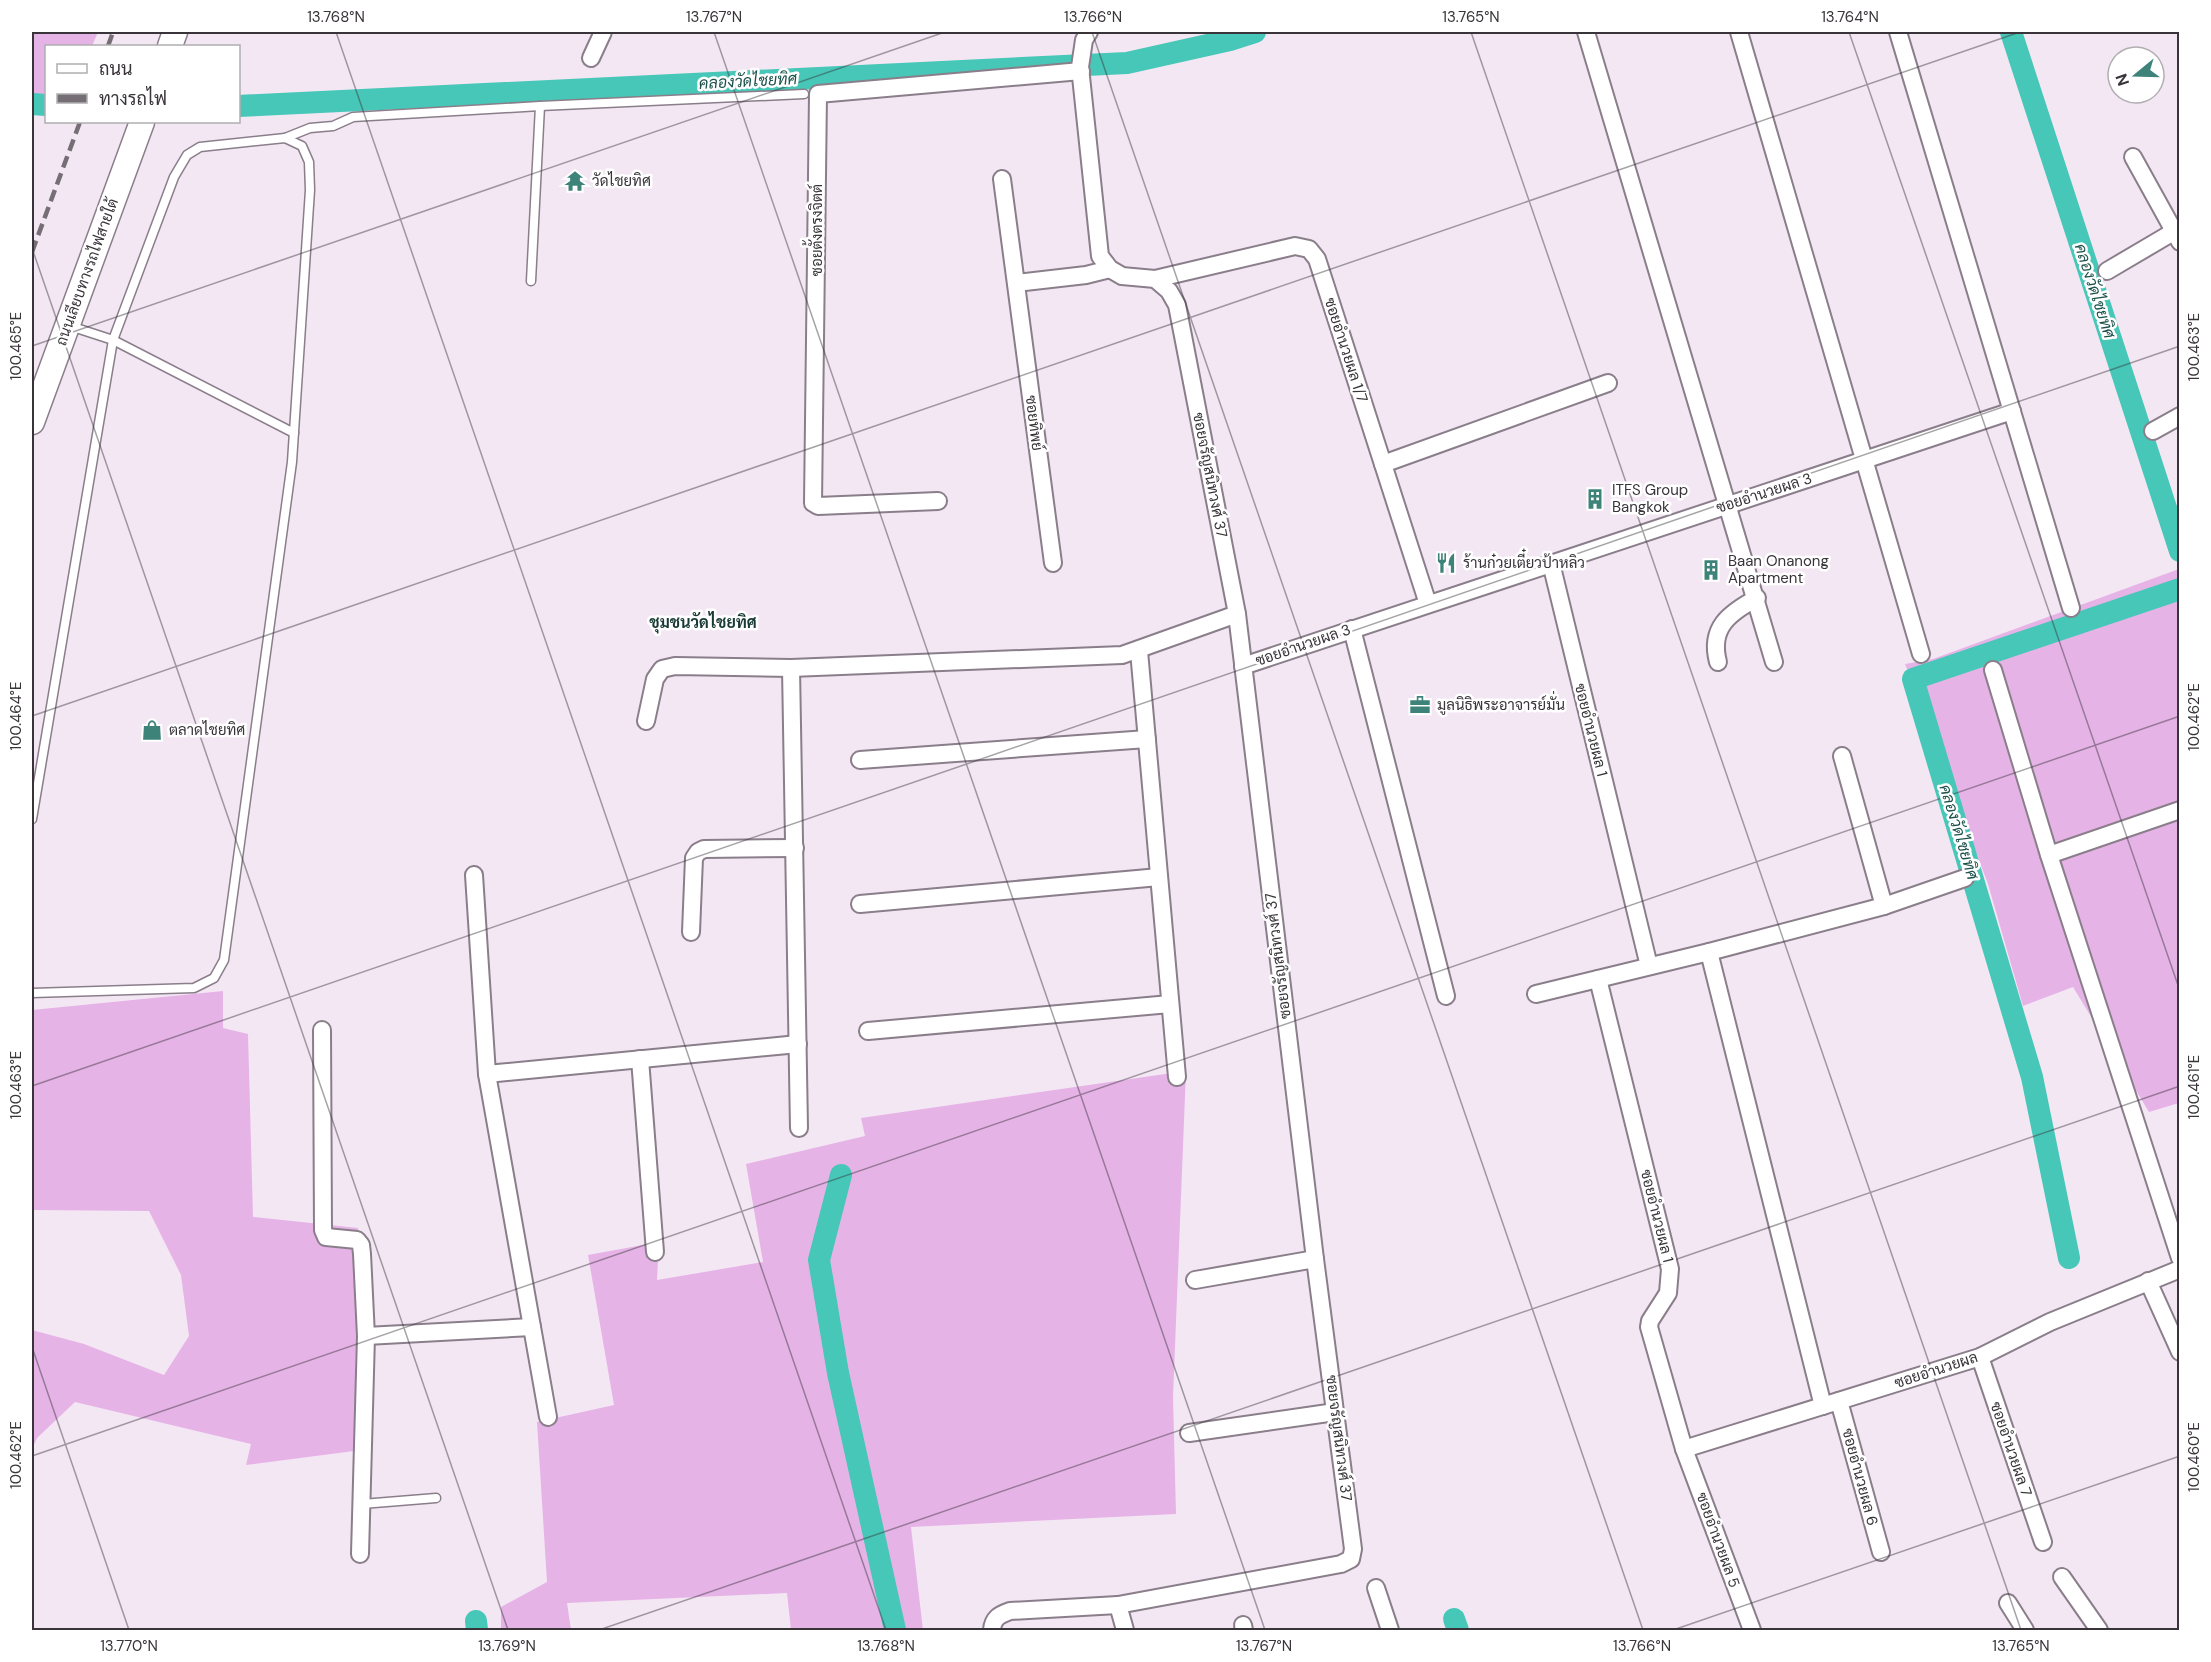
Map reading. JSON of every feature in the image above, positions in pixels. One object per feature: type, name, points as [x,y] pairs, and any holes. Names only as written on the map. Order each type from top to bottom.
[{"type":"main road","name":"ถนนเลียบทางรถไฟสายใต้","points":[[32,423],[142,123]]},
{"type":"street","points":[[591,58],[603,32]]},
{"type":"street","points":[[1586,32],[1729,504],[1774,662]]},
{"type":"street","points":[[1739,32],[1921,654]]},
{"type":"street","points":[[1898,32],[2071,609]]},
{"type":"street","points":[[1086,36],[1081,69],[1100,256],[1110,269],[1122,276],[1155,279]]},
{"type":"street","name":"ซอยตั้งตรงจิตต์","points":[[938,501],[818,506],[813,503],[818,94],[1081,69]]},
{"type":"street","points":[[2107,271],[2178,234],[2133,157]]},
{"type":"street","name":"ซอยทิพย์","points":[[1002,179],[1053,563]]},
{"type":"street","name":"ซอยอำนวยผล 1/7","points":[[1155,279],[1295,246],[1309,249],[1317,259],[1428,604]]},
{"type":"street","points":[[1016,282],[1086,275],[1110,269]]},
{"type":"street","name":"ซอยจรัญสนิทวงศ์ 37","points":[[992,1630],[993,1621],[1000,1614],[1010,1611],[1118,1605],[1341,1564],[1351,1559],[1353,1549],[1315,1259],[1237,614],[1177,305],[1170,291],[1155,279]]},
{"type":"street","points":[[1383,464],[1608,383]]},
{"type":"street","name":"ซอยอำนวยผล 3","points":[[1243,666],[2012,411]]},
{"type":"street","points":[[2153,431],[2180,416]]},
{"type":"street","name":"ซอยอำนวยผล 1","points":[[1551,563],[1649,966]]},
{"type":"street","points":[[1718,662],[1715,641],[1719,629],[1738,608],[1757,598]]},
{"type":"street","points":[[646,721],[655,679],[662,669],[675,666],[791,668],[1122,656],[1237,614]]},
{"type":"street","points":[[1352,629],[1446,996]]},
{"type":"street","points":[[1139,651],[1177,1077]]},
{"type":"street","points":[[791,668],[799,1128]]},
{"type":"street","points":[[1993,670],[2049,855],[2180,1258]]},
{"type":"street","points":[[860,760],[1147,739]]},
{"type":"street","points":[[1842,756],[1884,906]]},
{"type":"street","points":[[2049,855],[2180,810]]},
{"type":"street","points":[[692,932],[694,858],[698,852],[704,849],[795,848]]},
{"type":"street","points":[[474,875],[487,1074],[548,1417]]},
{"type":"street","points":[[860,904],[1159,877]]},
{"type":"street","points":[[1536,994],[1884,906],[1965,878]]},
{"type":"street","points":[[1709,952],[1823,1407]]},
{"type":"street","name":"ซอยอำนวยผล 1","points":[[1598,979],[1670,1269],[1668,1293],[1650,1321],[1649,1327],[1684,1449]]},
{"type":"street","points":[[868,1031],[1170,1004]]},
{"type":"street","points":[[322,1030],[323,1230],[326,1237],[351,1238],[357,1240],[361,1245],[366,1336],[360,1554]]},
{"type":"street","points":[[487,1074],[798,1044]]},
{"type":"street","points":[[640,1059],[655,1252]]},
{"type":"street","points":[[1195,1280],[1315,1259]]},
{"type":"street","name":"ซอยอำนวยผล","points":[[1684,1449],[1980,1357],[2050,1322],[2180,1269]]},
{"type":"street","points":[[2148,1281],[2180,1352]]},
{"type":"street","points":[[366,1336],[532,1327]]},
{"type":"street","name":"ซอยอำนวยผล 7","points":[[1980,1357],[2043,1542]]},
{"type":"street","name":"ซอยอำนวยผล 6","points":[[1839,1401],[1881,1552]]},
{"type":"street","points":[[1189,1433],[1335,1412]]},
{"type":"street","name":"ซอยอำนวยผล 5","points":[[1684,1449],[1752,1630]]},
{"type":"street","points":[[2062,1577],[2098,1630]]},
{"type":"street","points":[[1376,1588],[1390,1630]]},
{"type":"street","points":[[2008,1603],[2025,1630]]},
{"type":"street","points":[[1118,1605],[1125,1630]]},
{"type":"lane","points":[[32,819],[113,340],[174,177],[187,155],[200,147],[285,138],[310,128],[333,126],[353,117],[804,94]]},
{"type":"lane","points":[[531,281],[540,106]]},
{"type":"lane","points":[[32,993],[194,987],[214,978],[224,960],[292,462],[309,162],[302,146],[285,138]]},
{"type":"lane","points":[[68,325],[113,340],[294,433]]},
{"type":"lane","points":[[362,1504],[436,1498]]},
{"type":"shaded area","points":[[32,32],[98,32],[92,45],[45,45],[45,98],[32,95]]},
{"type":"shaded area","points":[[2179,569],[2179,1103],[2149,1112],[2073,987],[2023,1006],[1988,884],[1905,664],[1933,659]]},
{"type":"shaded area","points":[[223,991],[223,1028],[248,1034],[253,1217],[358,1228],[354,1451],[246,1465],[251,1444],[75,1402],[37,1438],[32,1449],[32,1330],[84,1344],[164,1375],[189,1336],[181,1275],[149,1211],[32,1210],[32,1010]]},
{"type":"shaded area","points":[[1186,1071],[1173,1397],[1176,1514],[911,1527],[923,1630],[791,1630],[787,1593],[567,1603],[571,1630],[501,1630],[501,1607],[547,1582],[537,1422],[614,1405],[588,1255],[659,1242],[657,1280],[763,1262],[746,1164],[865,1136],[861,1118]]},
{"type":"waterway","name":"คลองวัดไชยทิศ","points":[[240,106],[1127,63],[1230,40],[1255,32]]},
{"type":"waterway","name":"คลองวัดไชยทิศ","points":[[2011,32],[2180,551]]},
{"type":"waterway","name":"คลองวัดไชยทิศ","points":[[32,104],[45,105]]},
{"type":"waterway","name":"คลองวัดไชยทิศ","points":[[2069,1258],[2032,1077],[1913,679],[2180,589]]},
{"type":"waterway","points":[[841,1175],[819,1260],[838,1373],[895,1630]]},
{"type":"waterway","points":[[1454,1619],[1458,1630]]},
{"type":"waterway","points":[[476,1621],[477,1630]]},
{"type":"railway","points":[[108,45],[113,32]]},
{"type":"railway","points":[[32,252],[80,123]]},
{"type":"place","name":"วัดไชยทิศ","points":[[575,181]]},
{"type":"place","name":"ITFS Group Bangkok","points":[[1595,499]]},
{"type":"place","name":"ร้านก๋วยเตี๋ยวป้าหลิว","points":[[1446,563]]},
{"type":"place","name":"Baan Onanong Apartment","points":[[1711,570]]},
{"type":"place","name":"มูลนิธิพระอาจารย์มั่น","points":[[1420,705]]},
{"type":"place","name":"ตลาดไชยทิศ","points":[[152,730]]},
{"type":"district","name":"ชุมชนวัดไชยทิศ","points":[[703,622]]}]
